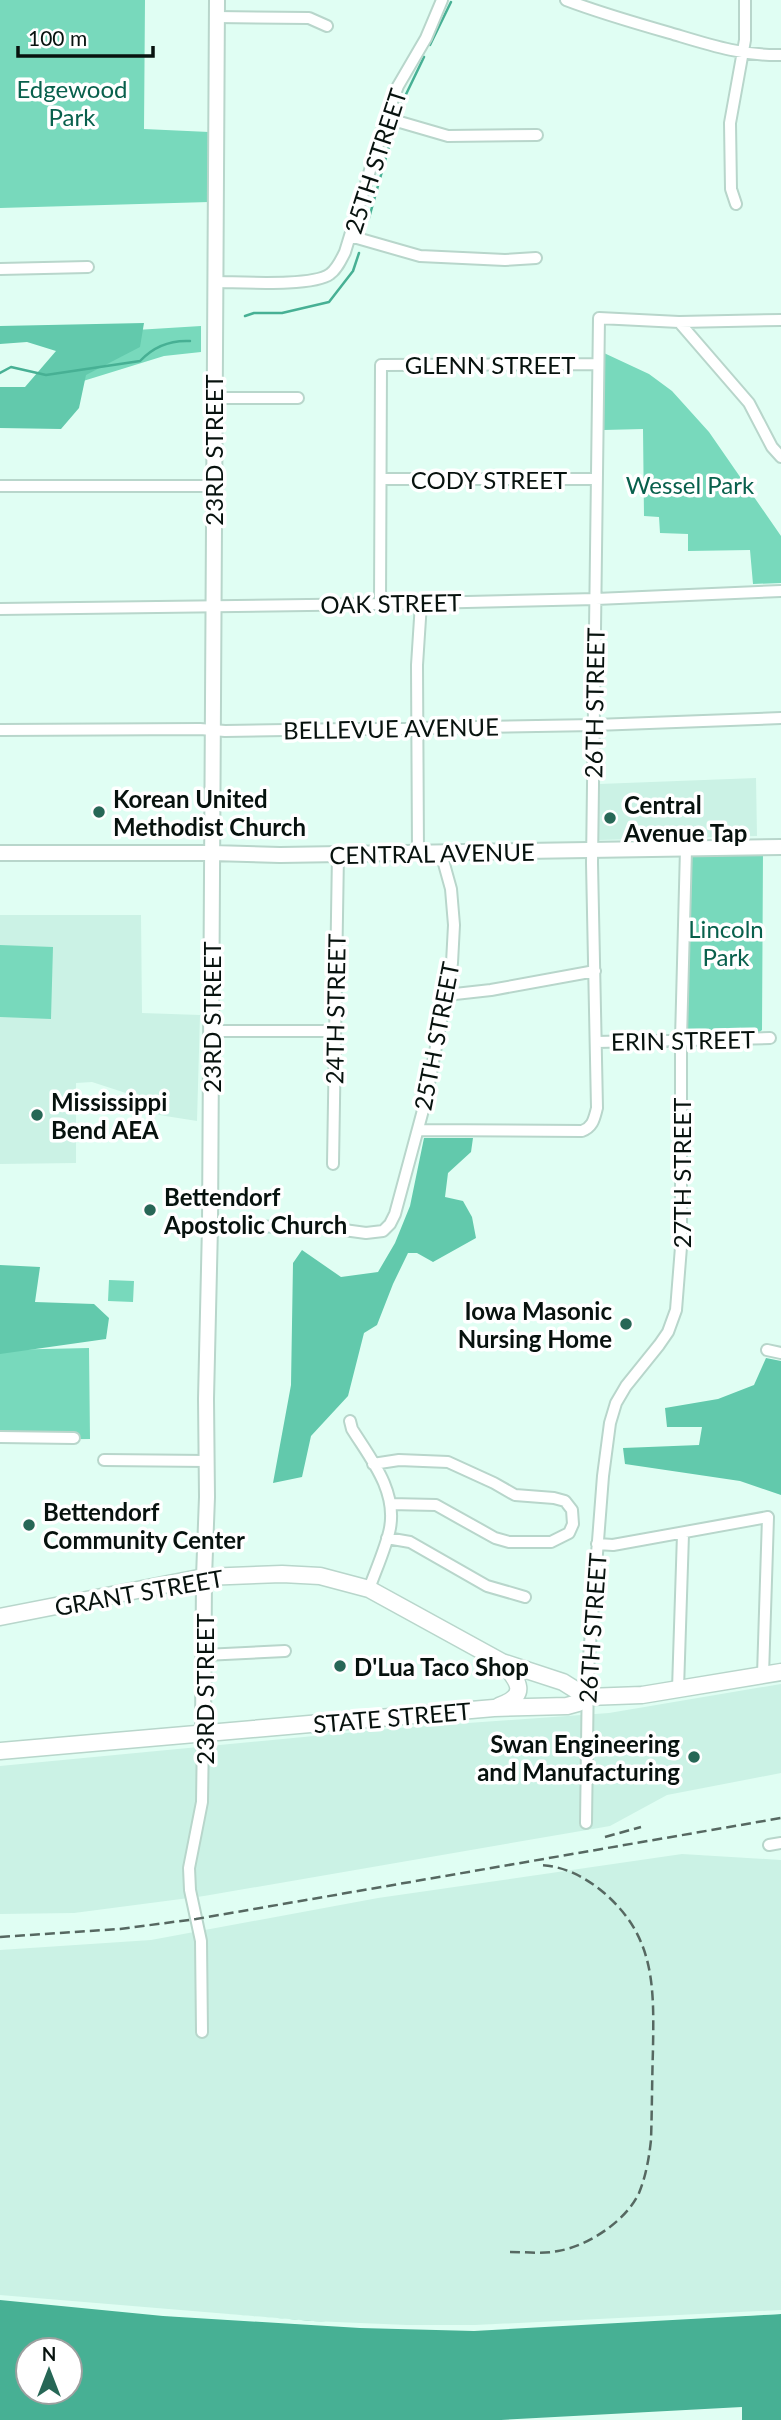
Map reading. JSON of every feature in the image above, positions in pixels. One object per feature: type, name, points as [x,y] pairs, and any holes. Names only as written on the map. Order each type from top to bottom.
[{"type":"main road","name":"GRANT STREET","points":[[0,1617],[204,1577],[282,1574],[320,1576],[369,1589],[502,1662],[563,1682],[587,1697]]},
{"type":"main road","points":[[494,1708],[512,1700],[519,1688],[518,1681],[502,1662]]},
{"type":"main road","name":"STATE STREET","points":[[0,1751],[494,1708],[567,1706],[587,1697],[642,1695],[781,1672]]},
{"type":"street","name":"23RD STREET","points":[[202,2032],[201,1941],[190,1889],[189,1868],[202,1802],[210,1226],[217,0]]},
{"type":"street","name":"25TH STREET","points":[[215,282],[306,282],[328,276],[336,268],[350,236],[398,86],[426,38],[442,0]]},
{"type":"street","points":[[566,0],[597,12],[743,53],[758,56],[781,55]]},
{"type":"street","points":[[736,204],[731,189],[730,123],[743,53],[745,0]]},
{"type":"street","points":[[216,17],[309,18],[327,26]]},
{"type":"street","points":[[386,118],[448,136],[537,135]]},
{"type":"street","points":[[350,236],[420,256],[505,260],[536,258]]},
{"type":"street","points":[[0,269],[88,267]]},
{"type":"street","name":"26TH STREET","points":[[418,1130],[582,1131],[589,1128],[594,1121],[597,1108],[593,850],[599,318],[680,322]]},
{"type":"street","points":[[680,322],[781,320]]},
{"type":"street","points":[[680,322],[749,403],[780,457]]},
{"type":"street","name":"GLENN STREET","points":[[380,479],[381,365],[598,364]]},
{"type":"street","points":[[214,398],[298,398]]},
{"type":"street","points":[[380,479],[380,604]]},
{"type":"street","name":"CODY STREET","points":[[380,479],[597,479]]},
{"type":"street","points":[[0,486],[213,486]]},
{"type":"street","name":"OAK STREET","points":[[0,609],[380,604],[781,591]]},
{"type":"street","points":[[418,853],[417,665],[421,603]]},
{"type":"street","name":"BELLEVUE AVENUE","points":[[0,730],[595,725],[781,718]]},
{"type":"street","name":"CENTRAL AVENUE","points":[[0,853],[338,854],[781,847]]},
{"type":"street","name":"27TH STREET","points":[[603,1476],[610,1423],[616,1403],[668,1332],[676,1311],[681,1247],[681,1039],[686,849]]},
{"type":"street","name":"25TH STREET","points":[[210,1226],[322,1227],[366,1233],[383,1231],[393,1217],[418,1130],[452,963],[454,925],[451,890],[441,853]]},
{"type":"street","name":"24TH STREET","points":[[333,1164],[333,1031],[338,854]]},
{"type":"street","points":[[446,995],[491,990],[595,971]]},
{"type":"street","points":[[210,1031],[333,1031]]},
{"type":"street","name":"ERIN STREET","points":[[597,1042],[770,1038]]},
{"type":"street","points":[[766,1350],[781,1353]]},
{"type":"street","points":[[350,1421],[352,1429],[387,1487],[390,1504],[391,1526],[369,1589]]},
{"type":"street","points":[[0,1437],[74,1438]]},
{"type":"street","points":[[104,1460],[207,1461]]},
{"type":"street","points":[[373,1464],[399,1460],[448,1462],[515,1495],[565,1501],[572,1510],[573,1524],[569,1533],[551,1542],[509,1542],[495,1538],[436,1505],[390,1504]]},
{"type":"street","name":"26TH STREET","points":[[586,1823],[587,1697],[603,1476]]},
{"type":"street","points":[[597,1544],[613,1545],[683,1534],[768,1517],[763,1675]]},
{"type":"street","points":[[678,1689],[683,1534]]},
{"type":"street","points":[[387,1538],[410,1542],[487,1586],[525,1597]]},
{"type":"street","points":[[204,1655],[285,1651]]},
{"type":"street","points":[[769,1845],[781,1843]]},
{"type":"shaded area","points":[[144,323],[140,347],[86,375],[79,408],[61,429],[0,428],[0,387],[25,387],[56,351],[27,342],[0,344],[0,326]]},
{"type":"shaded area","points":[[756,778],[757,836],[598,840],[599,784]]},
{"type":"shaded area","points":[[0,915],[141,915],[142,1013],[200,1015],[197,1121],[159,1115],[132,1095],[92,1082],[76,1083],[76,1163],[0,1164]]},
{"type":"shaded area","points":[[424,1138],[473,1138],[471,1152],[448,1173],[445,1197],[463,1201],[472,1217],[476,1238],[433,1262],[417,1253],[408,1253],[377,1325],[364,1333],[348,1396],[311,1436],[302,1477],[273,1483],[291,1385],[293,1263],[302,1250],[341,1277],[378,1272],[395,1243],[410,1206]]},
{"type":"shaded area","points":[[0,1265],[40,1267],[35,1302],[94,1304],[109,1318],[106,1339],[0,1354]]},
{"type":"shaded area","points":[[766,1358],[781,1361],[781,1495],[740,1481],[625,1464],[623,1448],[699,1445],[702,1427],[667,1427],[665,1408],[718,1399],[754,1385]]},
{"type":"shaded area","points":[[781,1684],[781,1773],[667,1795],[610,1826],[204,1896],[74,1913],[0,1914],[0,1766],[398,1728],[609,1713]]},
{"type":"shaded area","points":[[682,1854],[781,1860],[781,2314],[475,2328],[313,2325],[0,2298],[0,1950],[151,1940],[378,1898]]},
{"type":"shaded area","points":[[0,2298],[407,2328],[781,2314],[781,2420],[0,2420]]},
{"type":"green space","name":"Edgewood Park","points":[[0,0],[145,0],[144,129],[209,132],[209,202],[0,208]]},
{"type":"green space","points":[[201,326],[201,352],[164,356],[67,386],[136,330]]},
{"type":"green space","name":"Wessel Park","points":[[604,353],[649,374],[672,391],[709,432],[781,536],[781,583],[753,584],[750,550],[688,551],[688,534],[660,533],[659,517],[644,516],[643,429],[604,430]]},
{"type":"green space","name":"Lincoln Park","points":[[763,851],[762,1030],[756,1035],[693,1036],[687,1032],[689,858],[694,852]]},
{"type":"green space","points":[[0,945],[53,947],[51,1019],[0,1017]]},
{"type":"green space","points":[[109,1280],[134,1281],[133,1302],[108,1301]]},
{"type":"green space","points":[[89,1348],[90,1439],[0,1440],[0,1350]]},
{"type":"pier","points":[[0,2295],[313,2321],[407,2325],[475,2325],[781,2310],[781,2314],[474,2331],[360,2328],[163,2316],[0,2300]]},
{"type":"pier","points":[[742,2407],[742,2420],[501,2420]]},
{"type":"waterway","points":[[430,45],[451,2]]},
{"type":"waterway","points":[[397,113],[424,57]]},
{"type":"waterway","points":[[369,218],[393,132]]},
{"type":"waterway","points":[[245,316],[254,313],[282,313],[329,302],[353,271],[359,253]]},
{"type":"waterway","points":[[0,373],[11,367],[46,375],[140,361],[163,345],[190,341]]},
{"type":"railway","points":[[0,1937],[120,1929],[196,1919],[781,1818]]},
{"type":"railway","points":[[605,1837],[641,1827]]},
{"type":"railway","points":[[510,2252],[558,2251],[581,2244],[605,2231],[625,2213],[639,2193],[651,2140],[653,2004],[648,1963],[642,1944],[633,1926],[603,1892],[566,1870],[540,1865]]},
{"type":"place","name":"Korean United Methodist Church","points":[[99,812]]},
{"type":"place","name":"Central Avenue Tap","points":[[610,818]]},
{"type":"place","name":"Mississippi Bend AEA","points":[[37,1115]]},
{"type":"place","name":"Bettendorf Apostolic Church","points":[[150,1210]]},
{"type":"place","name":"Iowa Masonic Nursing Home","points":[[626,1324]]},
{"type":"place","name":"Bettendorf Community Center","points":[[29,1525]]},
{"type":"place","name":"D'Lua Taco Shop","points":[[340,1666]]},
{"type":"place","name":"Swan Engineering and Manufacturing","points":[[694,1757]]}]
